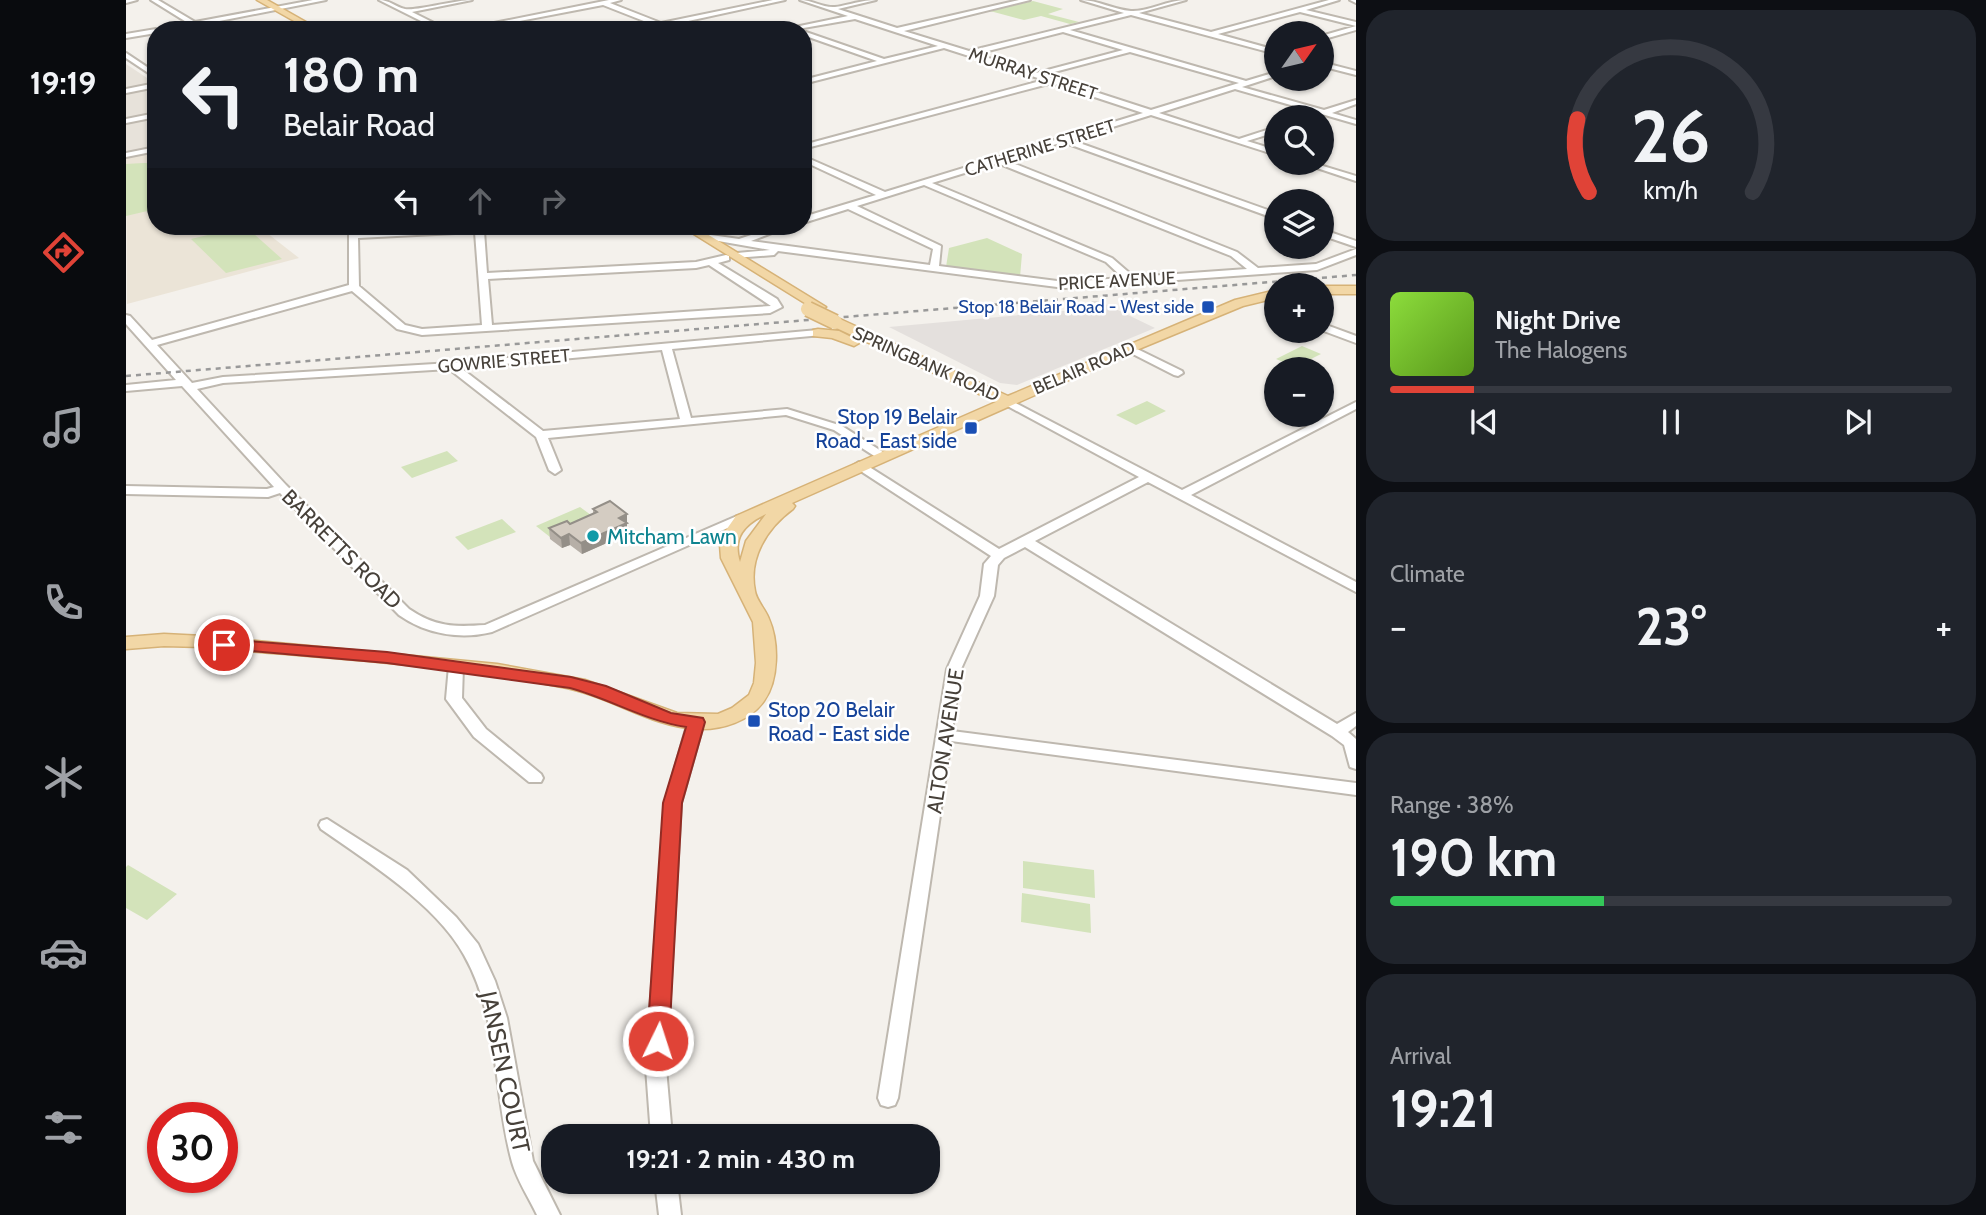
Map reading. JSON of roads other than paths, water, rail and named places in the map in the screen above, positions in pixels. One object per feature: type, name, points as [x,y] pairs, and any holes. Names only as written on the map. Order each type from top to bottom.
[{"type":"main road","points":[[261,0],[299,21]]},
{"type":"main road","name":"SPRINGBANK ROAD","points":[[695,235],[847,329],[1006,401]]},
{"type":"main road","name":"SPRINGBANK ROAD","points":[[706,236],[732,257]]},
{"type":"main road","points":[[1334,290],[1356,290]]},
{"type":"main road","name":"BELAIR ROAD","points":[[126,643],[140,640],[205,643],[456,666],[571,682],[600,690],[668,718],[696,722],[736,716],[754,701],[764,685],[767,650],[761,621],[728,554],[728,537],[742,519],[1129,348],[1239,303],[1264,297]]},
{"type":"main road","points":[[818,333],[834,334],[847,329]]},
{"type":"main road","name":"SPRINGBANK ROAD","points":[[847,329],[975,379],[1006,401]]},
{"type":"main road","points":[[975,379],[1005,389],[1031,390]]},
{"type":"main road","name":"BELAIR ROAD","points":[[747,592],[750,547],[762,526],[785,506],[819,485]]},
{"type":"main road","points":[[728,537],[743,530],[758,518],[785,506]]},
{"type":"street","points":[[126,1],[134,0]]},
{"type":"street","points":[[154,0],[189,21]]},
{"type":"street","points":[[212,21],[323,0]]},
{"type":"street","points":[[382,0],[427,21]]},
{"type":"street","points":[[406,11],[469,0]]},
{"type":"street","points":[[505,21],[600,1],[618,0]]},
{"type":"street","points":[[680,21],[782,0]]},
{"type":"street","name":"MURRAY STREET","points":[[803,0],[1264,149]]},
{"type":"street","points":[[829,8],[864,0]]},
{"type":"street","points":[[829,8],[873,0]]},
{"type":"street","points":[[897,30],[1027,0]]},
{"type":"street","points":[[1084,0],[1264,48]]},
{"type":"street","points":[[968,53],[1183,0]]},
{"type":"street","points":[[1211,34],[1336,0]]},
{"type":"street","points":[[600,1],[651,21]]},
{"type":"street","points":[[1299,10],[1356,26]]},
{"type":"street","points":[[812,26],[855,17]]},
{"type":"street","points":[[1334,34],[1356,26]]},
{"type":"street","points":[[1063,30],[1246,83]]},
{"type":"street","points":[[126,36],[147,32]]},
{"type":"street","points":[[812,36],[885,61]]},
{"type":"street","points":[[812,79],[946,46]]},
{"type":"street","points":[[1037,75],[1130,49]]},
{"type":"street","points":[[126,55],[130,62],[147,71]]},
{"type":"street","points":[[1334,67],[1356,73]]},
{"type":"street","name":"CATHERINE STREET","points":[[812,217],[1264,78]]},
{"type":"street","points":[[812,145],[1051,80]]},
{"type":"street","points":[[126,91],[147,87]]},
{"type":"street","points":[[1235,87],[1297,105]]},
{"type":"street","points":[[1334,110],[1356,102]]},
{"type":"street","points":[[1334,116],[1356,122]]},
{"type":"street","points":[[126,121],[147,117]]},
{"type":"street","points":[[1240,141],[1264,133]]},
{"type":"street","points":[[1065,140],[1264,212]]},
{"type":"street","points":[[126,155],[147,151]]},
{"type":"street","points":[[997,160],[1234,254],[1257,272]]},
{"type":"street","points":[[812,162],[884,195]]},
{"type":"street","points":[[1339,174],[1356,167]]},
{"type":"street","points":[[1334,172],[1356,179]]},
{"type":"street","points":[[925,183],[1109,260],[1132,281]]},
{"type":"street","points":[[849,206],[939,248],[934,268]]},
{"type":"street","points":[[354,235],[354,287],[401,327],[410,331],[487,329],[770,310],[776,307],[773,301],[711,262]]},
{"type":"street","points":[[480,235],[487,329]]},
{"type":"street","points":[[740,242],[760,235]]},
{"type":"street","name":"PRICE AVENUE","points":[[706,236],[793,251],[1065,285],[1317,267],[1356,252]]},
{"type":"street","points":[[1334,236],[1356,244]]},
{"type":"street","name":"PRICE AVENUE","points":[[483,276],[711,262],[732,257],[793,251]]},
{"type":"street","points":[[149,344],[354,287]]},
{"type":"street","name":"BARRETTS ROAD","points":[[126,318],[282,488],[404,612],[417,621],[452,632],[486,629],[742,519]]},
{"type":"street","points":[[1334,331],[1356,340]]},
{"type":"street","name":"GOWRIE STREET","points":[[126,388],[451,366],[818,333]]},
{"type":"street","points":[[666,347],[686,421]]},
{"type":"street","points":[[1129,348],[1178,373]]},
{"type":"street","points":[[451,366],[541,435],[555,470]]},
{"type":"street","points":[[1006,401],[1356,588]]},
{"type":"street","points":[[1182,495],[1356,405]]},
{"type":"street","points":[[541,435],[787,412],[838,428],[883,456]]},
{"type":"street","points":[[859,466],[999,555],[1148,477]]},
{"type":"street","points":[[126,490],[268,493],[282,488]]},
{"type":"street","name":"BARRETTS ROAD","points":[[694,541],[728,537]]},
{"type":"street","points":[[1025,541],[1338,732],[1351,743],[1356,763]]},
{"type":"street","name":"ALTON AVENUE","points":[[888,1098],[954,669],[987,596],[991,564],[999,555]]},
{"type":"street","points":[[456,666],[454,699],[480,733],[535,778]]},
{"type":"street","points":[[1338,732],[1356,718]]},
{"type":"street","points":[[661,1124],[656,1068],[673,803],[696,722]]},
{"type":"street","points":[[945,735],[1356,789]]},
{"type":"street","name":"JANSEN COURT","points":[[327,825],[401,875],[450,922],[471,949],[486,981],[497,1018],[523,1163],[549,1215]]},
{"type":"street","points":[[668,1194],[670,1215]]},
{"type":"railway","points":[[126,376],[1356,275]]},
{"type":"place","name":"Stop 18 Belair Road - West side","points":[[1208,307]]},
{"type":"place","name":"Stop 19 Belair Road - East side","points":[[971,428]]},
{"type":"place","name":"Mitcham Lawn","points":[[593,536]]},
{"type":"place","name":"Stop 20 Belair Road - East side","points":[[754,721]]}]
